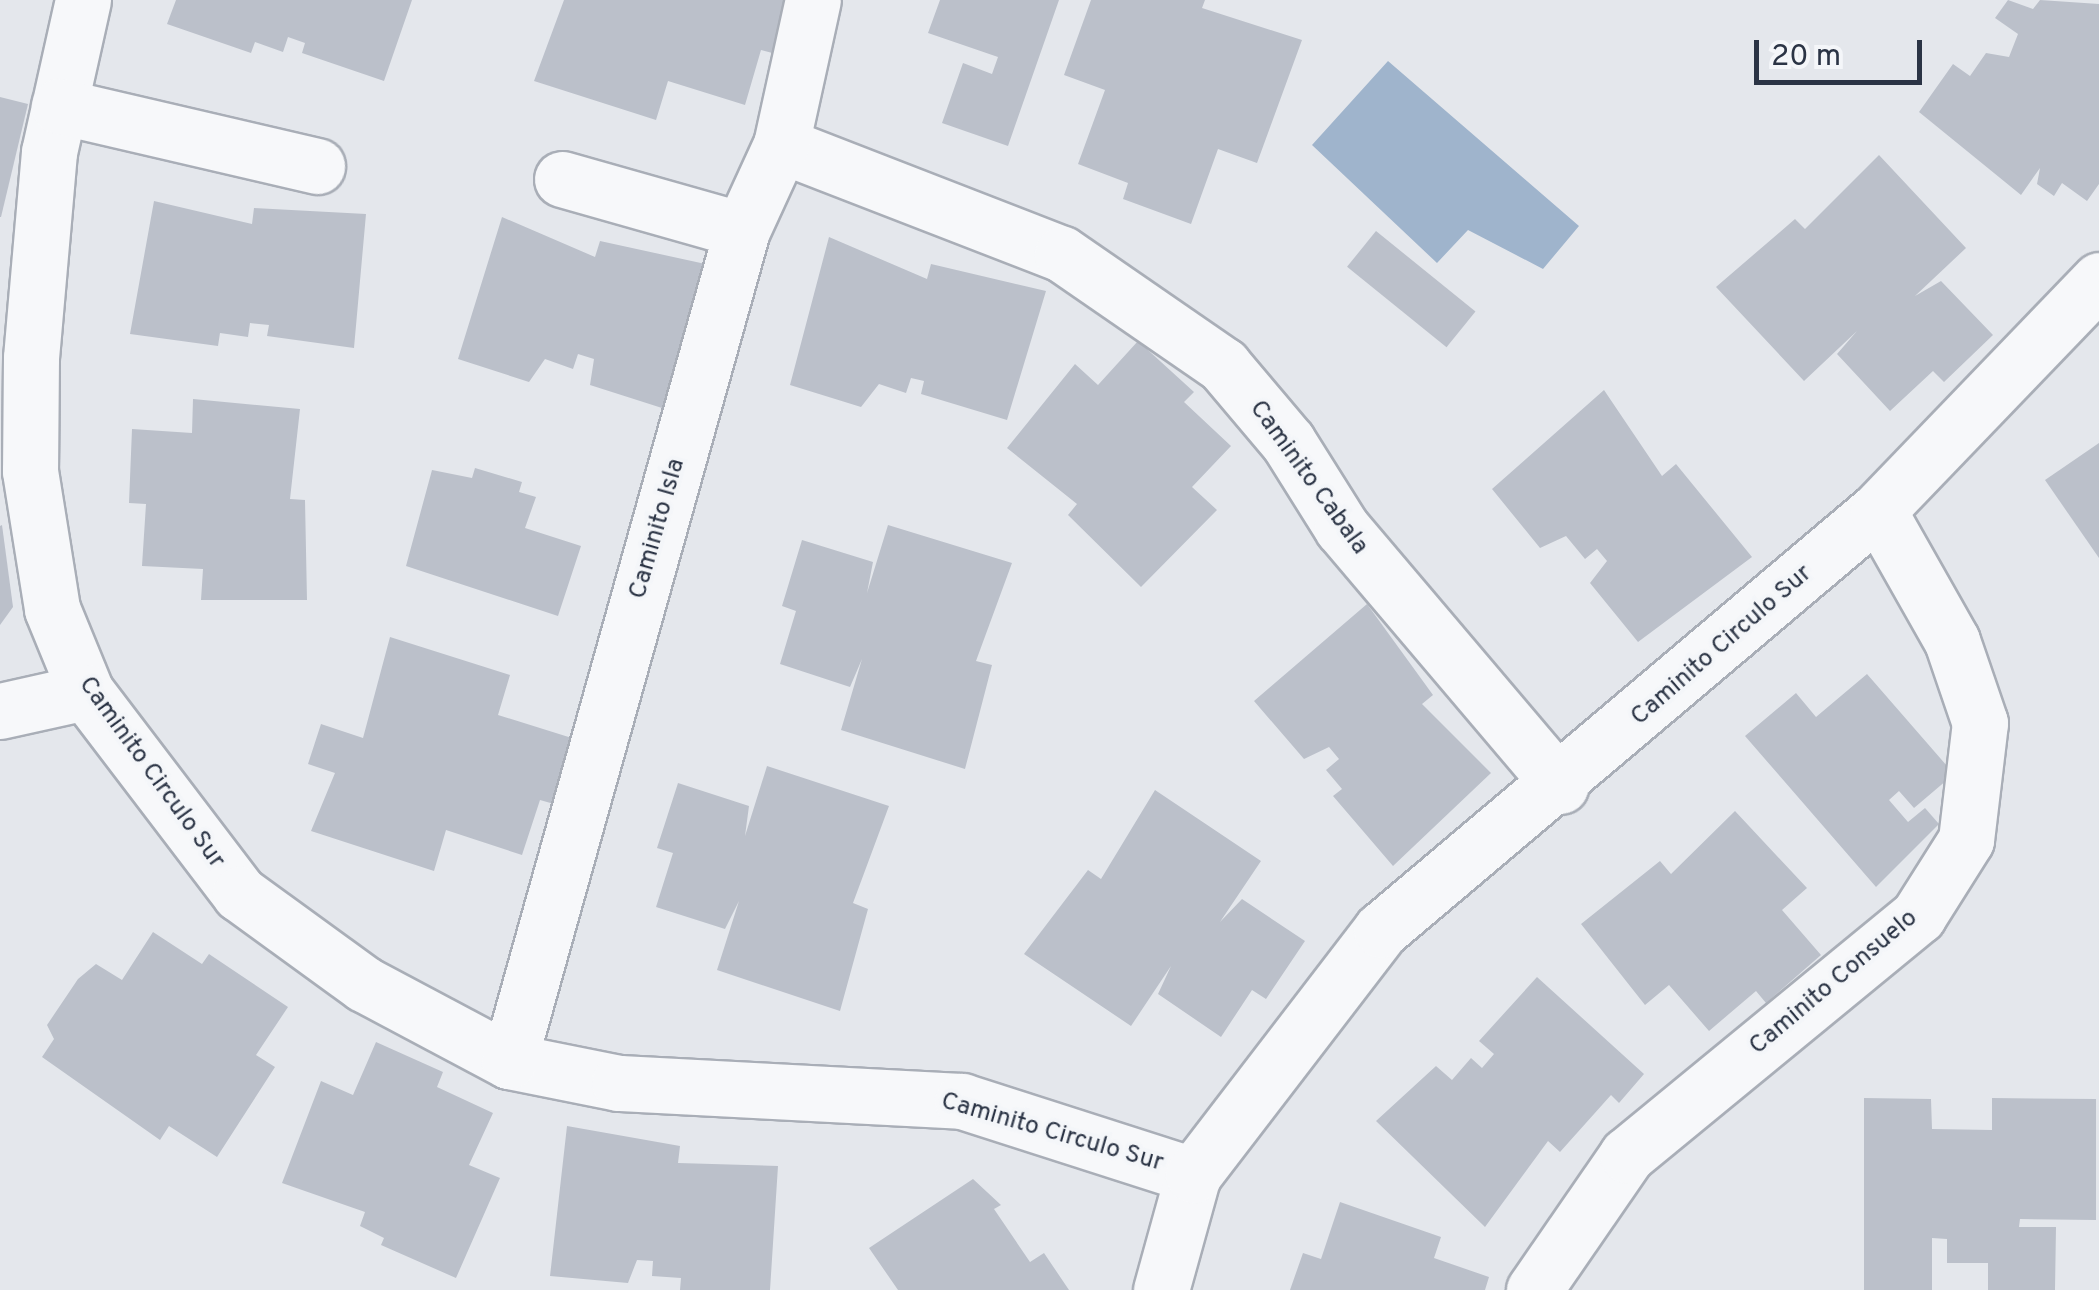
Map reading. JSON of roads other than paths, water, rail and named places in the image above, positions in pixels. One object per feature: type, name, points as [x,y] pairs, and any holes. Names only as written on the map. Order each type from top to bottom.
[{"type":"street","name":"Caminito Circulo Sur","points":[[82,0],[59,106],[15,402],[52,610],[86,692],[240,894],[364,984],[508,1061],[619,1083],[962,1101],[1193,1175],[1381,930],[1561,786],[1878,510],[2096,292]]},
{"type":"street","name":"Caminito Isla","points":[[508,1061],[742,230],[780,145],[813,0]]},
{"type":"street","points":[[59,106],[317,166]]},
{"type":"street","name":"Caminito Cabala","points":[[780,145],[1062,254],[1223,365],[1288,442],[1342,528],[1561,786]]},
{"type":"street","points":[[562,180],[742,230]]},
{"type":"street","name":"Caminito Consuelo","points":[[1534,1290],[1626,1156],[1918,916],[1966,840],[1980,722],[1952,641],[1878,510]]},
{"type":"street","points":[[0,711],[86,692]]},
{"type":"street","points":[[1161,1290],[1193,1175]]},
{"type":"water","points":[[1388,61],[1579,226],[1543,269],[1468,230],[1437,263],[1312,145]]}]
